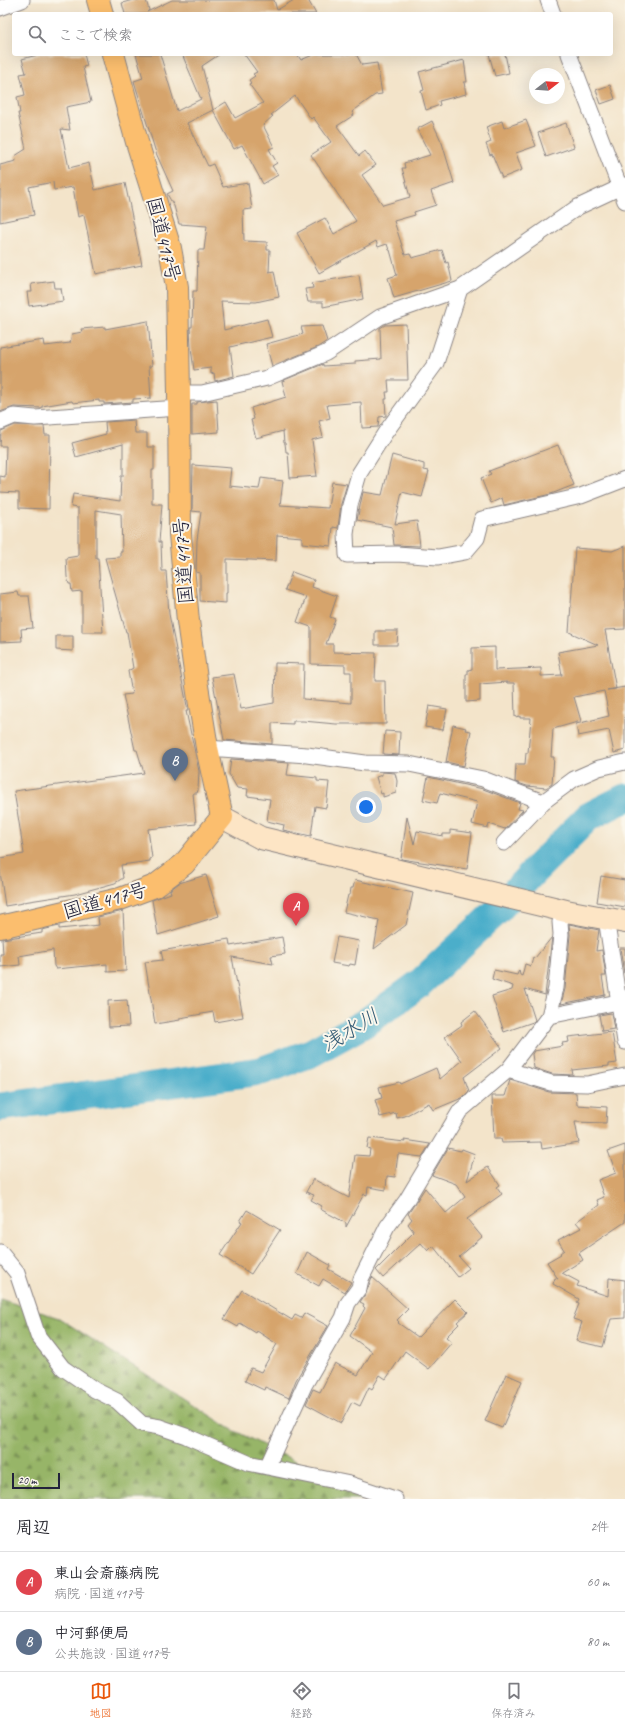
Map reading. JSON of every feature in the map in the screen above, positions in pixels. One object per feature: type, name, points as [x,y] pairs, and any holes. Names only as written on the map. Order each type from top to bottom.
[{"type":"highway","points":[[98,0],[101,12]]},
{"type":"highway","name":"国道417号","points":[[0,927],[120,899],[155,886],[184,864],[222,817],[207,748],[188,621],[180,534],[177,287],[170,248],[137,142],[114,56]]},
{"type":"street","points":[[0,8],[22,0]]},
{"type":"street","points":[[548,0],[552,12]]},
{"type":"street","points":[[569,56],[622,186],[625,201]]},
{"type":"street","points":[[0,422],[14,416],[35,418],[179,400],[202,393],[267,378],[326,353],[380,317],[460,289],[578,206],[622,186]]},
{"type":"street","points":[[460,289],[436,363],[385,433],[359,474],[350,505],[346,534],[347,555],[397,554],[438,557],[465,552],[477,538],[482,519],[581,496],[625,479]]},
{"type":"street","points":[[207,748],[307,755],[366,763],[409,764],[484,779],[543,802]]},
{"type":"street","points":[[504,843],[543,802],[574,779],[599,768],[625,762]]},
{"type":"street","points":[[222,817],[261,838],[473,890],[615,920],[625,1042]]},
{"type":"street","points":[[267,1467],[305,1384],[343,1318],[348,1304],[359,1288],[361,1279],[388,1227],[406,1201],[460,1111],[508,1070],[549,1016],[556,988],[562,910]]},
{"type":"street","points":[[549,1016],[621,1000]]},
{"type":"street","points":[[508,1070],[551,1083],[587,1084],[625,1076]]},
{"type":"street","points":[[0,1252],[17,1273],[38,1336],[63,1368],[95,1390],[117,1402],[142,1424],[160,1427],[248,1463],[350,1484],[395,1499]]},
{"type":"green space","points":[[0,1299],[59,1318],[231,1429],[355,1491],[379,1499],[0,1499]]},
{"type":"building","points":[[133,0],[146,0],[149,10],[147,12],[124,12],[122,3]]},
{"type":"building","points":[[172,0],[274,0],[277,10],[294,0],[308,0],[315,12],[147,12]]},
{"type":"building","points":[[33,56],[84,56],[87,66],[83,67],[91,102],[66,107],[70,130],[61,129],[69,168],[89,163],[95,190],[125,183],[142,265],[96,274],[84,215],[78,217],[73,187],[54,190],[53,182],[29,187],[34,215],[0,222],[0,165],[16,161],[15,156],[26,149],[18,113],[20,113],[17,97],[25,95],[20,74],[26,73],[22,59]]},
{"type":"building","points":[[137,56],[161,56],[177,111],[201,99],[183,56],[217,56],[202,66],[213,110],[187,123],[208,166],[213,164],[223,187],[248,183],[252,209],[243,210],[244,241],[267,242],[267,250],[270,250],[269,272],[274,271],[279,297],[256,302],[221,301],[224,330],[267,319],[272,337],[230,347],[234,376],[215,381],[214,373],[211,374],[211,368],[194,370],[190,327],[192,327],[193,291],[197,291],[198,250],[204,250],[207,226],[179,224],[174,206],[167,194],[173,191],[156,153],[134,81],[143,78]]},
{"type":"building","points":[[245,56],[298,56],[301,60],[310,56],[357,56],[362,65],[377,63],[382,94],[375,95],[352,112],[354,115],[337,126],[359,156],[365,151],[376,165],[362,175],[383,205],[410,197],[402,168],[405,168],[404,163],[430,155],[417,129],[432,121],[442,143],[454,183],[431,191],[436,205],[414,212],[415,215],[394,221],[405,255],[410,254],[412,258],[442,250],[446,263],[448,262],[452,281],[394,298],[388,278],[397,275],[390,250],[387,244],[378,247],[376,241],[319,273],[297,233],[325,218],[334,234],[356,221],[311,155],[331,142],[313,117],[311,119],[295,96],[271,115],[273,116],[263,125],[274,147],[269,149],[277,163],[272,166],[278,175],[263,184],[242,145],[234,149],[213,110],[226,102],[235,118],[263,103],[249,84],[251,83],[249,80],[255,76],[253,74],[257,72]]},
{"type":"building","points":[[490,56],[505,56],[509,73],[495,76]]},
{"type":"building","points":[[464,60],[467,82],[464,82],[466,94],[439,101],[440,105],[426,110],[421,91],[424,90],[419,72]]},
{"type":"building","points":[[610,85],[615,99],[601,104],[596,90]]},
{"type":"building","points":[[526,120],[536,146],[516,153],[522,170],[502,178],[486,144],[491,142],[486,127],[502,121],[504,128]]},
{"type":"building","points":[[566,123],[574,147],[546,157],[538,133]]},
{"type":"building","points":[[359,275],[363,299],[323,307],[323,302],[308,302],[305,289],[313,288],[312,283]]},
{"type":"building","points":[[54,281],[55,288],[61,288],[63,301],[29,306],[27,292],[32,292],[31,284]]},
{"type":"building","points":[[148,321],[152,366],[149,366],[151,398],[133,399],[133,402],[104,404],[104,402],[99,402],[99,400],[73,403],[72,401],[42,406],[42,408],[14,407],[0,412],[0,347],[44,340],[45,346],[70,343],[72,334],[82,332],[81,329],[105,327],[105,329]]},
{"type":"building","points":[[406,324],[408,380],[388,380],[389,392],[386,392],[387,399],[385,399],[386,416],[379,417],[378,427],[362,428],[361,402],[327,405],[330,418],[319,421],[323,437],[312,440],[317,476],[290,478],[288,452],[286,452],[283,431],[256,438],[251,420],[254,419],[251,408],[286,397],[282,381],[323,364],[323,366],[355,364],[355,361],[381,359],[380,328],[385,325]]},
{"type":"building","points":[[322,326],[327,341],[318,347],[272,366],[266,344],[303,334],[301,327]]},
{"type":"building","points":[[217,400],[219,432],[192,434],[192,404]]},
{"type":"building","points":[[134,420],[135,433],[147,433],[147,447],[154,447],[152,504],[162,504],[159,542],[161,542],[162,571],[166,571],[169,614],[188,711],[186,711],[199,771],[198,790],[197,793],[193,793],[196,824],[148,829],[152,858],[150,861],[121,865],[123,878],[115,883],[75,894],[5,906],[0,872],[0,858],[24,854],[14,791],[144,773],[137,750],[135,750],[123,695],[132,694],[128,671],[133,668],[127,632],[105,558],[120,557],[120,552],[122,552],[121,514],[96,510],[96,558],[98,558],[103,632],[82,632],[82,591],[72,592],[71,584],[69,584],[67,577],[66,558],[78,556],[78,508],[71,507],[73,494],[120,501],[121,476],[123,476],[123,444],[76,457],[72,443],[106,434],[105,422]]},
{"type":"building","points":[[15,425],[44,426],[45,435],[50,435],[49,509],[19,508],[19,493],[0,492],[0,476],[5,477],[6,446],[0,446],[1,431]]},
{"type":"building","points":[[558,445],[574,485],[551,494],[504,505],[502,498],[491,503],[481,478],[491,474],[489,471]]},
{"type":"building","points":[[392,455],[424,464],[424,470],[429,471],[422,497],[402,492],[395,524],[417,521],[420,546],[394,545],[392,527],[357,520],[363,492],[382,495]]},
{"type":"building","points":[[193,465],[231,468],[229,486],[259,489],[261,478],[283,481],[280,505],[328,508],[332,482],[347,484],[341,504],[338,528],[333,527],[331,546],[302,543],[302,537],[277,535],[276,561],[227,559],[226,603],[200,601],[200,573],[196,572],[197,540],[201,512],[192,511]]},
{"type":"building","points":[[625,546],[625,629],[605,630],[616,689],[625,687],[625,750],[614,753],[609,730],[578,736],[576,724],[609,716],[604,691],[574,697],[581,721],[553,729],[551,757],[554,757],[552,784],[546,788],[527,786],[515,782],[516,764],[525,764],[526,753],[528,753],[531,718],[520,718],[520,716],[515,717],[514,683],[507,682],[480,684],[480,701],[466,702],[466,674],[468,674],[468,670],[472,669],[472,648],[495,647],[495,670],[541,668],[541,676],[562,675],[558,652],[598,645],[569,632],[575,548],[612,551]]},
{"type":"building","points":[[292,572],[314,580],[312,587],[337,596],[330,617],[335,619],[326,644],[333,644],[333,652],[376,653],[375,681],[385,681],[386,724],[336,724],[303,721],[293,721],[293,724],[272,723],[272,744],[224,740],[212,677],[234,674],[241,709],[274,703],[275,663],[304,664],[303,699],[351,703],[351,672],[345,672],[345,665],[311,664],[311,627],[297,622],[306,597],[285,590]]},
{"type":"building","points":[[18,592],[19,596],[29,596],[33,628],[21,629],[22,641],[0,642],[0,594]]},
{"type":"building","points":[[375,631],[398,631],[397,645],[375,645]]},
{"type":"building","points":[[56,636],[73,636],[73,651],[56,650]]},
{"type":"building","points":[[429,706],[447,709],[443,730],[425,727]]},
{"type":"building","points":[[453,725],[466,728],[465,730],[471,731],[464,766],[446,762]]},
{"type":"building","points":[[385,731],[400,732],[399,755],[383,754]]},
{"type":"building","points":[[231,759],[289,763],[287,775],[317,778],[317,781],[329,782],[326,808],[315,806],[311,836],[283,830],[284,825],[267,821],[270,799],[247,796],[248,789],[237,788],[229,774]]},
{"type":"building","points":[[382,772],[395,773],[397,781],[396,793],[383,797],[383,793],[381,794],[376,777],[382,775]]},
{"type":"building","points":[[428,777],[483,789],[520,803],[518,809],[523,810],[505,829],[489,824],[488,828],[472,824],[477,802],[440,793],[437,803],[423,800]]},
{"type":"building","points":[[407,817],[414,844],[417,831],[443,836],[443,834],[450,834],[450,830],[472,833],[467,869],[401,859]]},
{"type":"building","points":[[206,875],[219,916],[158,935],[152,900],[171,893],[170,890],[179,883]]},
{"type":"building","points":[[601,876],[625,880],[625,907],[597,902]]},
{"type":"building","points":[[355,880],[413,893],[406,925],[374,949],[379,920],[344,912],[348,895],[350,895],[351,888],[353,888]]},
{"type":"building","points":[[123,911],[126,971],[107,972],[107,964],[56,969],[54,966],[53,950],[19,956],[20,965],[0,967],[0,954],[3,954],[2,939],[42,933],[42,930],[59,926],[59,929],[99,925],[98,917]]},
{"type":"building","points":[[569,924],[599,930],[596,951],[602,950],[606,976],[602,976],[605,995],[561,1004],[565,989],[570,935]]},
{"type":"building","points":[[282,937],[285,954],[271,956],[273,964],[232,957],[243,1017],[215,1022],[213,1012],[155,1024],[145,962],[163,960],[161,951],[229,939],[230,946]]},
{"type":"building","points":[[337,937],[359,941],[355,965],[350,964],[349,966],[332,963]]},
{"type":"building","points":[[552,937],[545,995],[525,989],[535,1020],[504,1032],[492,996],[512,990],[513,986],[492,979],[494,970],[517,975],[519,970],[520,975],[522,976],[525,964],[531,966],[533,957],[535,958]]},
{"type":"building","points":[[620,948],[625,948],[625,973],[624,973]]},
{"type":"building","points":[[127,1000],[129,1026],[109,1027],[108,1001]]},
{"type":"building","points":[[475,1011],[502,1048],[464,1077],[469,1091],[462,1098],[433,1110],[429,1103],[405,1116],[397,1118],[396,1113],[380,1117],[375,1100],[382,1098],[379,1087],[399,1082],[400,1084],[436,1068],[440,1079],[462,1061],[445,1037],[462,1025],[461,1022]]},
{"type":"building","points":[[611,1013],[614,1029],[602,1031],[599,1015]]},
{"type":"building","points":[[612,1032],[617,1063],[609,1064],[609,1066],[572,1070],[573,1075],[552,1074],[534,1068],[532,1054],[534,1051],[563,1046],[562,1043],[569,1042],[568,1037]]},
{"type":"building","points":[[510,1080],[549,1092],[576,1093],[577,1105],[607,1107],[606,1123],[575,1122],[579,1143],[542,1149],[541,1142],[502,1143],[501,1139],[494,1139],[492,1096],[505,1096]]},
{"type":"building","points":[[369,1138],[405,1142],[404,1140],[430,1144],[422,1157],[398,1154],[395,1177],[387,1176],[386,1190],[368,1187],[367,1195],[364,1194],[346,1227],[346,1223],[320,1209],[322,1206],[311,1200],[314,1195],[306,1192],[313,1179],[349,1198],[355,1155],[369,1156],[370,1149],[367,1148]]},
{"type":"building","points":[[625,1145],[625,1222],[579,1253],[583,1260],[562,1273],[579,1282],[577,1286],[608,1296],[609,1278],[625,1280],[625,1318],[611,1319],[603,1347],[576,1341],[582,1322],[573,1319],[579,1304],[577,1303],[579,1299],[553,1284],[555,1278],[558,1279],[547,1262],[561,1254],[560,1253],[564,1250],[558,1240],[581,1228],[576,1222],[599,1205],[597,1200],[604,1197],[598,1180],[616,1173],[608,1151]]},
{"type":"building","points":[[448,1148],[461,1151],[462,1149],[475,1154],[467,1181],[488,1167],[500,1185],[497,1187],[502,1194],[467,1219],[482,1237],[459,1257],[469,1268],[458,1277],[433,1246],[428,1251],[421,1243],[383,1278],[376,1270],[414,1232],[408,1224],[412,1219],[408,1214],[425,1188],[446,1213],[465,1197],[456,1184],[432,1175]]},
{"type":"building","points":[[247,1210],[280,1230],[251,1274],[220,1255],[242,1222],[240,1221]]},
{"type":"building","points":[[307,1252],[330,1265],[328,1269],[351,1282],[345,1292],[323,1279],[319,1286],[297,1274]]},
{"type":"building","points":[[372,1277],[408,1309],[397,1320],[399,1322],[398,1323],[418,1337],[455,1299],[468,1312],[457,1322],[459,1324],[446,1337],[452,1342],[429,1369],[405,1351],[386,1379],[380,1375],[372,1389],[369,1387],[360,1406],[352,1402],[341,1423],[306,1404],[313,1389],[320,1392],[335,1363],[358,1375],[372,1352],[350,1336],[365,1308],[363,1306],[364,1304],[360,1302],[366,1293]]},
{"type":"building","points":[[242,1290],[292,1320],[295,1315],[301,1318],[304,1313],[328,1326],[296,1380],[289,1398],[265,1387],[264,1390],[245,1381],[251,1368],[261,1372],[277,1344],[257,1331],[256,1333],[240,1323],[238,1327],[224,1319]]},
{"type":"building","points":[[506,1374],[522,1381],[502,1428],[485,1421]]},
{"type":"waterway","name":"浅水川","points":[[0,1107],[261,1071],[311,1053],[365,1023],[419,984],[496,912],[534,871],[588,817],[625,798]]},
{"type":"place","name":"中河郵便局","points":[[175,781]]},
{"type":"place","name":"東山会斎藤病院","points":[[296,926]]}]
